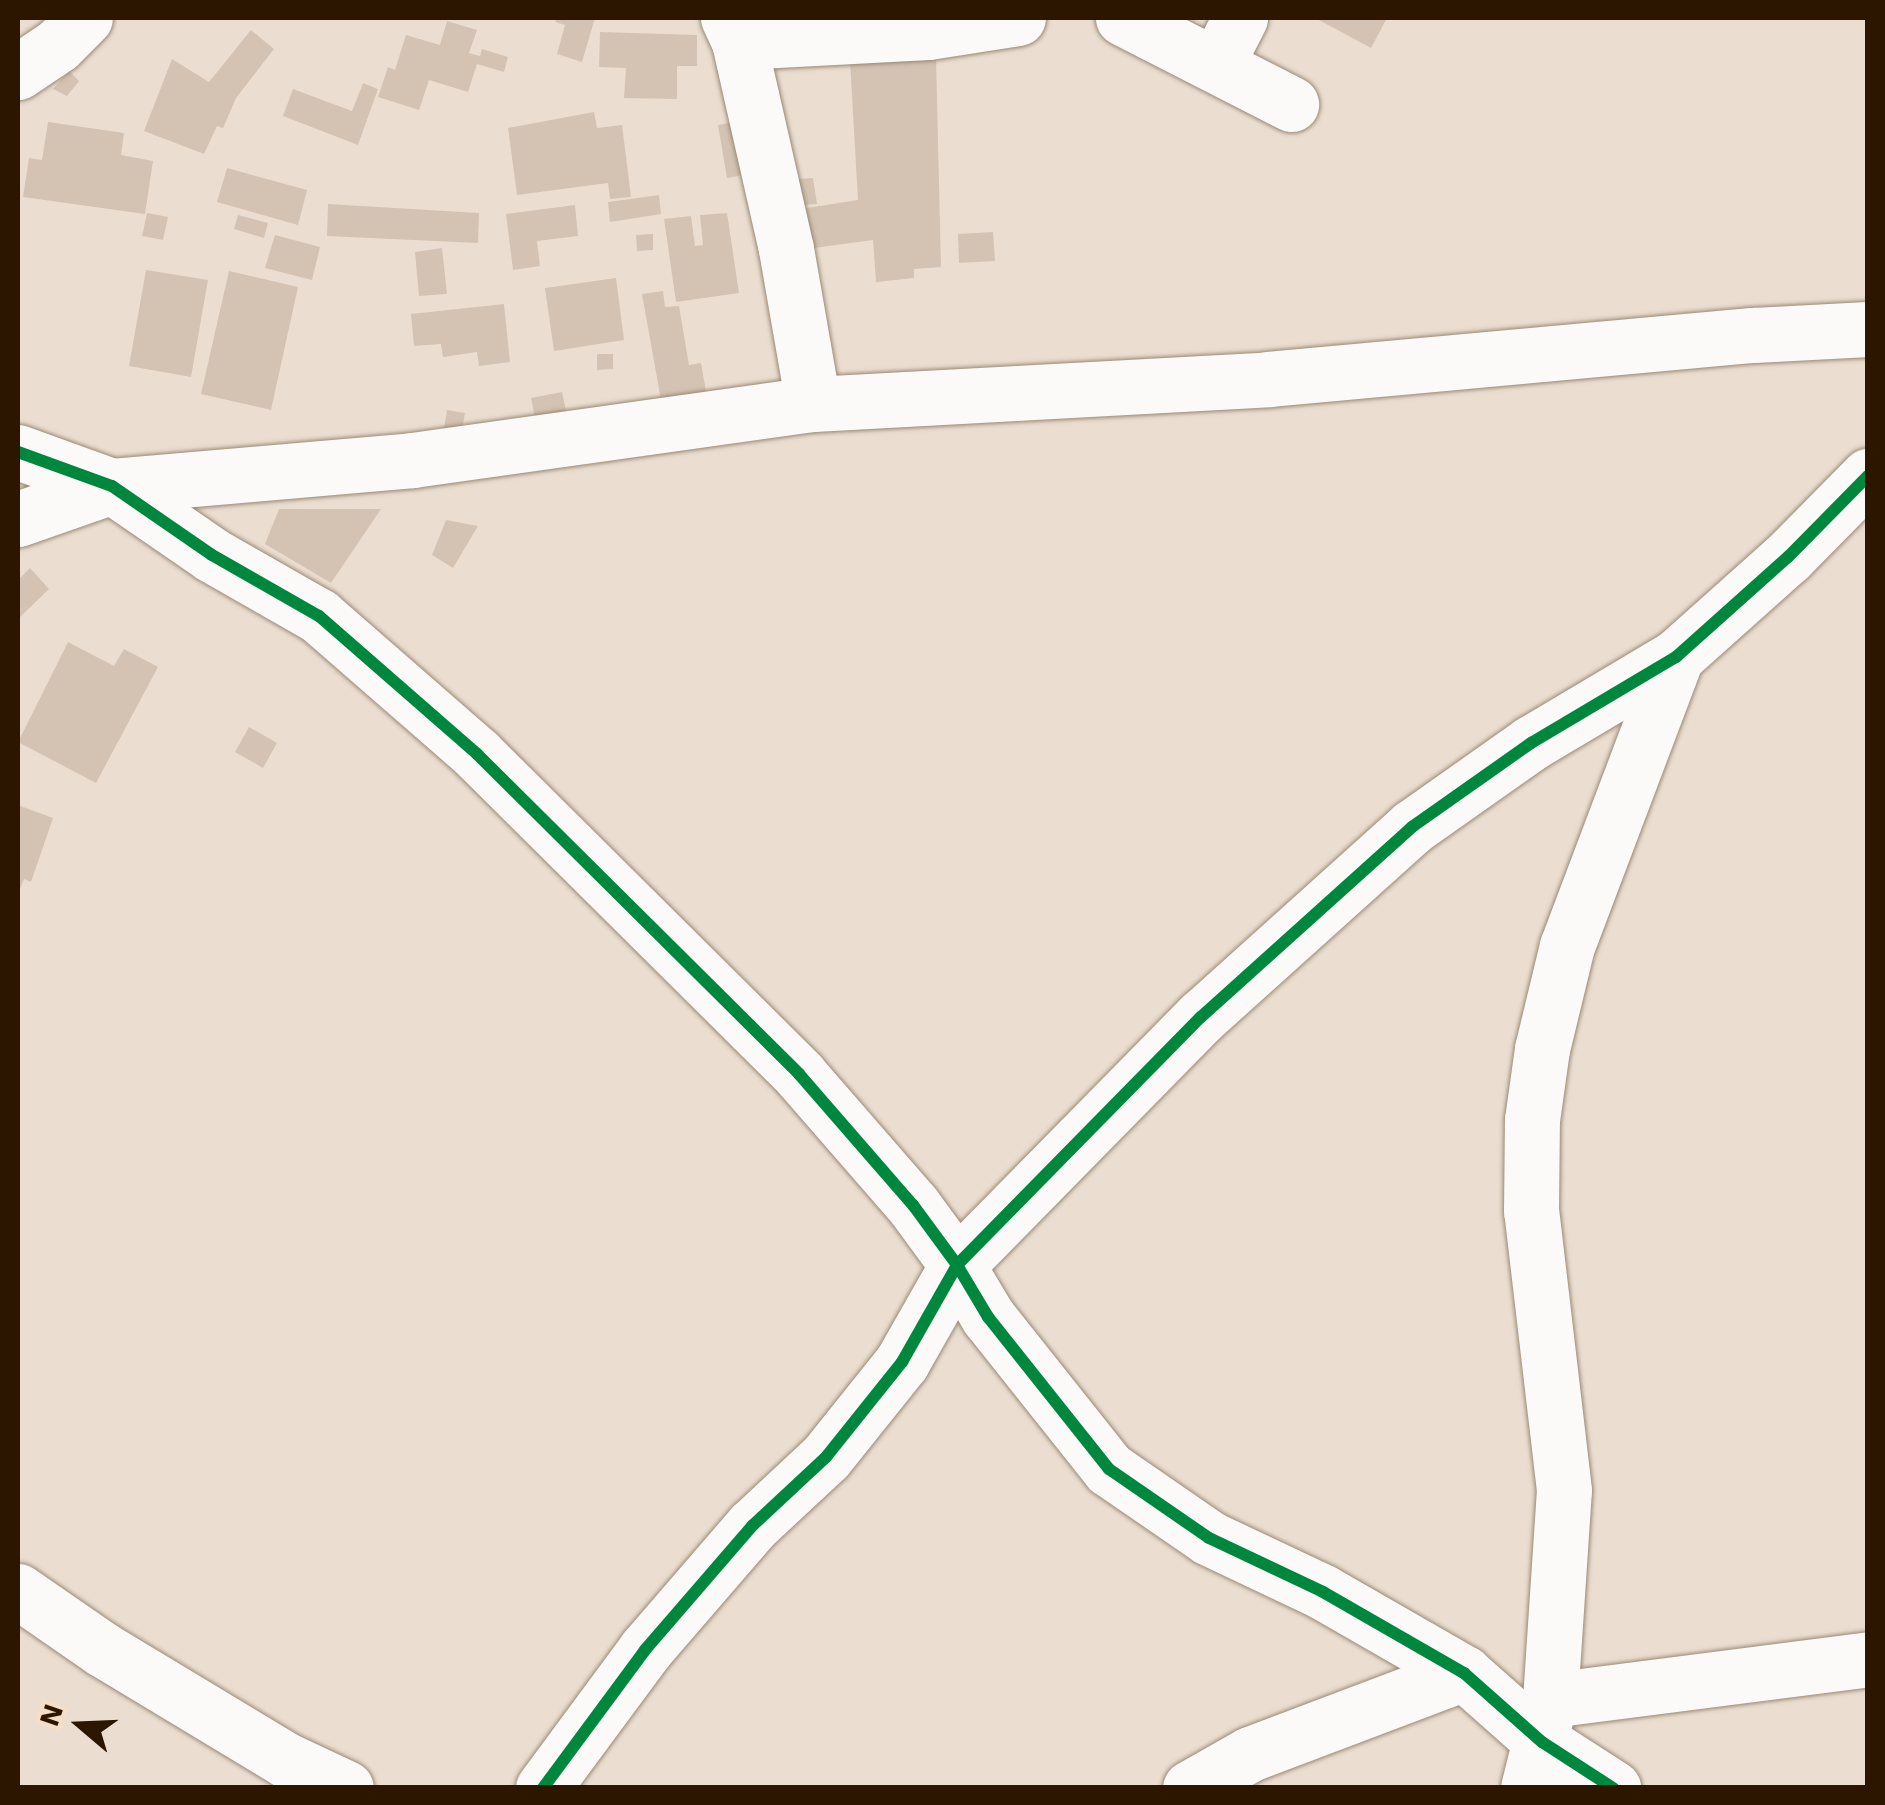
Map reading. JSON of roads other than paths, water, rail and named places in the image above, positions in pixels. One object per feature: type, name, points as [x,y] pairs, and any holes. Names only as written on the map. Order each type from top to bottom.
[{"type":"street","points":[[18,72],[58,45],[85,18]]},
{"type":"street","points":[[813,404],[786,249],[734,30],[928,32],[1018,18]]},
{"type":"street","points":[[1123,18],[1291,104]]},
{"type":"street","points":[[1216,65],[1240,18]]},
{"type":"street","points":[[18,519],[112,486],[413,460],[813,404],[1268,379],[1754,335],[1868,329]]},
{"type":"street","points":[[18,452],[112,486],[212,555],[319,616],[478,754],[799,1074],[912,1205],[958,1265],[988,1317],[1108,1469],[1209,1538],[1324,1592],[1464,1673],[1540,1743],[1613,1788]]},
{"type":"street","points":[[543,1788],[644,1650],[752,1526],[826,1457],[902,1362],[958,1265],[1201,1017],[1412,827],[1531,743],[1676,658],[1788,557],[1868,476]]},
{"type":"street","points":[[1540,1743],[1564,1490],[1531,1211],[1532,1120],[1542,1049],[1566,946],[1676,658]]},
{"type":"street","points":[[18,1591],[102,1649],[269,1750],[346,1788]]},
{"type":"street","points":[[1540,1743],[1868,1659]]},
{"type":"street","points":[[1190,1788],[1250,1754],[1464,1673]]}]
